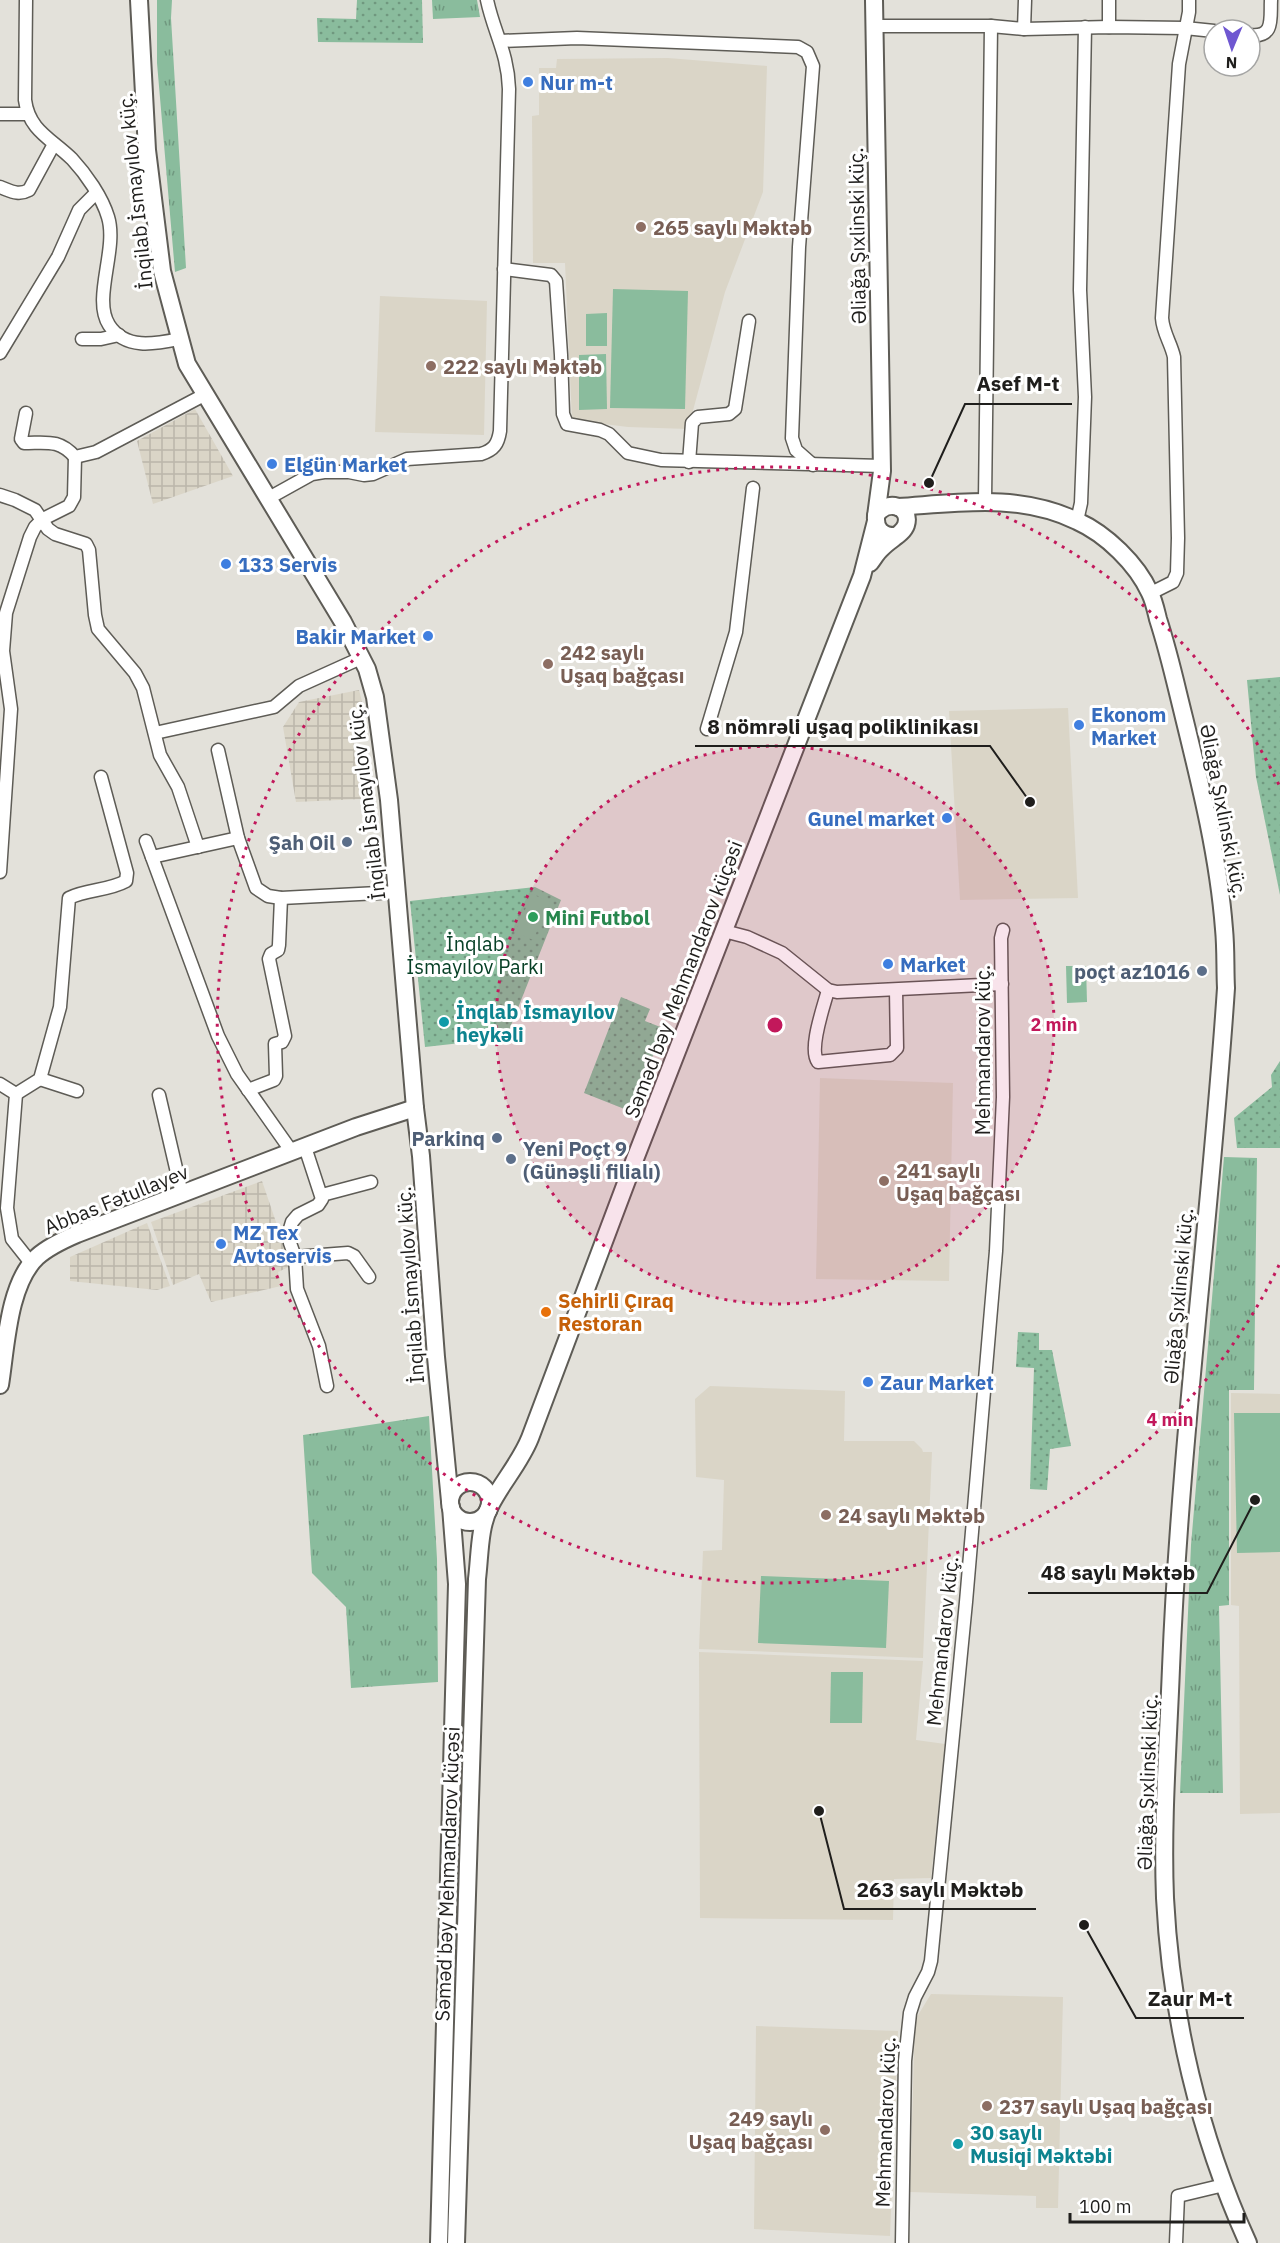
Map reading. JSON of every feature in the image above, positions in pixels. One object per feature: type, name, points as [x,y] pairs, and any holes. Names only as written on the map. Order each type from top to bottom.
[{"type":"main road","name":"İnqilab İsmayılov küç.","points":[[139,0],[147,150],[160,260],[187,364],[343,622],[372,684],[379,718],[398,892],[443,1436],[451,1504]]},
{"type":"main road","name":"Əliağa Şıxlinski küç.","points":[[874,0],[882,469]]},
{"type":"main road","points":[[882,469],[897,506],[906,515],[907,520],[899,533],[889,536],[879,531],[876,519],[882,508],[897,506]]},
{"type":"main road","points":[[862,576],[876,519],[882,469]]},
{"type":"main road","name":"Əliağa Şıxlinski küç.","points":[[897,506],[985,500],[1034,507],[1077,521],[1098,534],[1117,550],[1151,593],[1170,659],[1211,838],[1225,931],[1226,988],[1176,1559],[1166,1800],[1165,1894],[1173,1991],[1183,2045],[1195,2093],[1224,2185],[1248,2243]]},
{"type":"main road","points":[[862,576],[880,549],[941,504]]},
{"type":"main road","name":"Səməd bəy Mehmandarov küçəsi","points":[[456,2243],[477,1579],[484,1526],[489,1508],[518,1465],[530,1438],[635,1159],[862,576]]},
{"type":"main road","name":"Abbas Fətullayev","points":[[0,1385],[12,1310],[23,1275],[31,1263],[46,1250],[77,1234],[298,1149],[415,1108]]},
{"type":"main road","points":[[443,1436],[458,1470],[473,1482],[485,1489],[488,1495],[489,1508],[482,1518],[470,1522],[458,1518],[451,1504],[455,1489],[466,1483],[473,1482],[494,1480],[518,1465]]},
{"type":"main road","name":"Səməd bəy Mehmandarov küçəsi","points":[[440,2243],[457,1595],[451,1504]]},
{"type":"street","points":[[26,0],[27,114],[54,144],[73,160],[96,193],[108,216],[111,243],[103,303],[105,316],[110,326],[129,342],[156,344],[180,339]]},
{"type":"street","points":[[267,499],[324,471],[349,472],[364,476],[407,459],[481,454],[490,451],[498,442],[509,89],[506,57],[492,22],[487,0]]},
{"type":"street","points":[[1024,29],[1025,0]]},
{"type":"street","points":[[1109,0],[1109,27]]},
{"type":"street","points":[[1151,593],[1173,582],[1177,573],[1174,357],[1171,346],[1163,333],[1162,318],[1179,64],[1189,12],[1189,0]]},
{"type":"street","points":[[1262,34],[1270,28],[1271,0]]},
{"type":"street","points":[[875,26],[1202,30]]},
{"type":"street","points":[[985,500],[991,26]]},
{"type":"street","points":[[1077,521],[1082,503],[1085,397],[1080,290],[1085,27]]},
{"type":"street","points":[[500,41],[577,38],[647,39],[798,47],[807,52],[813,66],[799,247],[792,438],[796,450],[813,465]]},
{"type":"street","points":[[0,114],[27,114]]},
{"type":"street","points":[[0,187],[14,193],[29,190],[54,144]]},
{"type":"street","points":[[0,353],[58,257],[79,210],[96,193]]},
{"type":"street","points":[[504,270],[551,275],[556,281],[563,414],[567,424],[600,430],[609,434],[628,453],[661,460],[882,469]]},
{"type":"street","points":[[689,462],[692,423],[698,417],[729,414],[735,409],[749,321]]},
{"type":"street","points":[[82,339],[101,339],[119,335]]},
{"type":"street","points":[[75,457],[96,452],[204,395]]},
{"type":"street","points":[[0,872],[11,709],[3,670],[3,612],[35,527],[43,519],[69,506],[74,497],[75,457],[66,448],[55,443],[24,443],[21,439],[26,413]]},
{"type":"street","points":[[707,729],[736,632],[753,488]]},
{"type":"street","points":[[0,495],[35,510],[48,529],[55,534],[86,544],[89,550],[98,629],[135,673],[143,688],[160,755],[178,787],[198,847]]},
{"type":"street","points":[[155,733],[274,707],[299,686],[361,658]]},
{"type":"street","points":[[218,750],[238,838],[256,888],[268,896],[280,898],[398,892]]},
{"type":"street","points":[[16,1094],[40,1079],[60,1007],[69,898],[77,894],[119,885],[126,881],[127,873],[101,777]]},
{"type":"street","points":[[152,857],[238,838]]},
{"type":"street","points":[[146,841],[218,1036],[237,1074],[248,1090],[298,1149],[322,1195],[318,1205],[298,1215],[292,1222],[290,1243],[295,1257],[297,1289],[319,1346],[327,1386]]},
{"type":"street","points":[[248,1090],[274,1080],[276,1076],[274,1044],[282,1042],[285,1036],[270,959],[271,954],[278,950],[279,945],[280,898]]},
{"type":"street","name":"Mehmandarov küç.","points":[[902,2243],[905,2061],[910,2013],[931,1961],[966,1602],[996,1251],[1003,1097],[1001,938],[1003,930]]},
{"type":"street","points":[[724,931],[747,937],[782,953],[828,990],[837,992],[1002,984]]},
{"type":"street","points":[[828,990],[815,1045],[814,1057],[818,1062],[890,1055],[897,1048],[896,990]]},
{"type":"street","points":[[40,1079],[77,1091]]},
{"type":"street","points":[[0,1084],[16,1094]]},
{"type":"street","points":[[16,1094],[7,1208],[12,1239],[31,1263]]},
{"type":"street","points":[[159,1095],[183,1194]]},
{"type":"street","points":[[322,1195],[371,1182]]},
{"type":"street","points":[[295,1257],[348,1253],[354,1256],[369,1277]]},
{"type":"street","points":[[1176,2243],[1178,2196],[1224,2185]]},
{"type":"shaded area","name":"265 saylı Məktəb","points":[[668,58],[767,66],[763,192],[725,292],[688,429],[628,427],[572,420],[565,263],[533,263],[532,116],[539,115],[539,68],[556,68],[557,59]]},
{"type":"shaded area","name":"222 saylı Məktəb","points":[[380,296],[487,301],[484,435],[375,432]]},
{"type":"shaded area","points":[[195,409],[233,476],[153,504],[137,441]]},
{"type":"shaded area","points":[[359,690],[365,713],[350,717],[361,799],[296,802],[283,727],[299,702]]},
{"type":"shaded area","points":[[1068,708],[1078,898],[960,900],[949,711]]},
{"type":"shaded area","name":"241 saylı Uşaq bağçası","points":[[820,1078],[953,1083],[949,1281],[816,1279]]},
{"type":"shaded area","name":"MZ Tex Avtoservis","points":[[262,1181],[291,1266],[278,1272],[281,1286],[211,1302],[199,1274],[173,1285],[151,1222]]},
{"type":"shaded area","points":[[147,1223],[170,1286],[157,1290],[70,1281],[70,1257]]},
{"type":"shaded area","name":"24 saylı Məktəb","points":[[710,1386],[845,1391],[844,1441],[914,1441],[923,1452],[932,1452],[923,1658],[699,1649],[703,1551],[722,1550],[724,1480],[696,1477],[695,1399]]},
{"type":"shaded area","points":[[1231,1393],[1280,1394],[1280,1813],[1240,1814],[1239,1606],[1231,1605]]},
{"type":"shaded area","points":[[699,1652],[923,1661],[916,1740],[945,1744],[931,1878],[894,1879],[893,1920],[700,1918]]},
{"type":"shaded area","name":"237 saylı Uşaq bağçası","points":[[931,1994],[1063,1997],[1058,2208],[1036,2208],[1036,2196],[910,2192],[915,2020]]},
{"type":"shaded area","name":"249 saylı Uşaq bağçası","points":[[756,2026],[898,2031],[890,2236],[754,2229]]},
{"type":"green space","points":[[157,0],[172,0],[171,18],[186,268],[175,272],[157,63]]},
{"type":"green space","points":[[357,0],[422,0],[423,43],[318,42],[317,18],[356,19]]},
{"type":"green space","points":[[432,0],[477,0],[480,17],[433,19]]},
{"type":"green space","points":[[613,289],[688,291],[685,409],[610,408]]},
{"type":"green space","points":[[607,313],[607,346],[586,346],[586,314]]},
{"type":"green space","points":[[606,354],[607,409],[579,410],[579,355]]},
{"type":"green space","points":[[1280,677],[1280,895],[1256,777],[1247,680]]},
{"type":"green space","name":"İnqlab İsmayılov Parkı","points":[[535,887],[561,900],[506,1038],[425,1047],[410,901]]},
{"type":"green space","name":"Mini Futbol","points":[[532,894],[550,902],[533,940],[515,932]]},
{"type":"green space","points":[[1066,966],[1086,966],[1087,1002],[1067,1003]]},
{"type":"green space","points":[[621,997],[650,1009],[645,1021],[663,1028],[632,1112],[584,1093]]},
{"type":"green space","points":[[1280,1061],[1280,1148],[1237,1148],[1234,1118],[1272,1087],[1271,1075]]},
{"type":"green space","points":[[1224,1157],[1257,1158],[1254,1390],[1229,1390],[1229,1605],[1219,1606],[1223,1793],[1180,1793],[1191,1545]]},
{"type":"green space","points":[[1018,1332],[1039,1333],[1039,1350],[1052,1350],[1071,1446],[1050,1449],[1047,1490],[1030,1489],[1034,1368],[1016,1367]]},
{"type":"green space","points":[[1234,1413],[1280,1413],[1280,1552],[1237,1553]]},
{"type":"green space","points":[[429,1416],[437,1559],[438,1682],[351,1688],[346,1607],[312,1573],[303,1435]]},
{"type":"green space","points":[[761,1576],[889,1581],[886,1648],[758,1643]]},
{"type":"green space","points":[[831,1672],[863,1672],[862,1723],[830,1723]]},
{"type":"place","name":"Nur m-t","points":[[528,82]]},
{"type":"place","name":"265 saylı Məktəb","points":[[641,227]]},
{"type":"place","name":"222 saylı Məktəb","points":[[431,366]]},
{"type":"place","name":"Elgün Market","points":[[272,464]]},
{"type":"place","name":"Asef M-t","points":[[929,483]]},
{"type":"place","name":"133 Servis","points":[[226,564]]},
{"type":"place","name":"Bakir Market","points":[[428,636]]},
{"type":"place","name":"242 saylı Uşaq bağçası","points":[[548,664]]},
{"type":"place","name":"Ekonom Market","points":[[1079,725]]},
{"type":"place","name":"8 nömrəli uşaq poliklinikası","points":[[1030,802]]},
{"type":"place","name":"Gunel market","points":[[947,818]]},
{"type":"place","name":"Şah Oil","points":[[347,842]]},
{"type":"place","name":"Mini Futbol","points":[[533,917]]},
{"type":"place","name":"Market","points":[[888,964]]},
{"type":"place","name":"poçt az1016","points":[[1202,971]]},
{"type":"place","name":"İnqlab İsmayılov heykəli","points":[[444,1022]]},
{"type":"place","name":"Parkinq","points":[[497,1138]]},
{"type":"place","name":"Yeni Poçt 9 (Günəşli filialı)","points":[[511,1159]]},
{"type":"place","name":"241 saylı Uşaq bağçası","points":[[884,1181]]},
{"type":"place","name":"MZ Tex Avtoservis","points":[[221,1244]]},
{"type":"place","name":"Sehirli Çıraq Restoran","points":[[546,1312]]},
{"type":"place","name":"Zaur Market","points":[[868,1382]]},
{"type":"place","name":"48 saylı Məktəb","points":[[1255,1500]]},
{"type":"place","name":"24 saylı Məktəb","points":[[826,1515]]},
{"type":"place","name":"263 saylı Məktəb","points":[[819,1811]]},
{"type":"place","name":"Zaur M-t","points":[[1084,1925]]},
{"type":"place","name":"237 saylı Uşaq bağçası","points":[[987,2106]]},
{"type":"place","name":"249 saylı Uşaq bağçası","points":[[825,2130]]},
{"type":"place","name":"30 saylı Musiqi Məktəbi","points":[[958,2144]]}]
